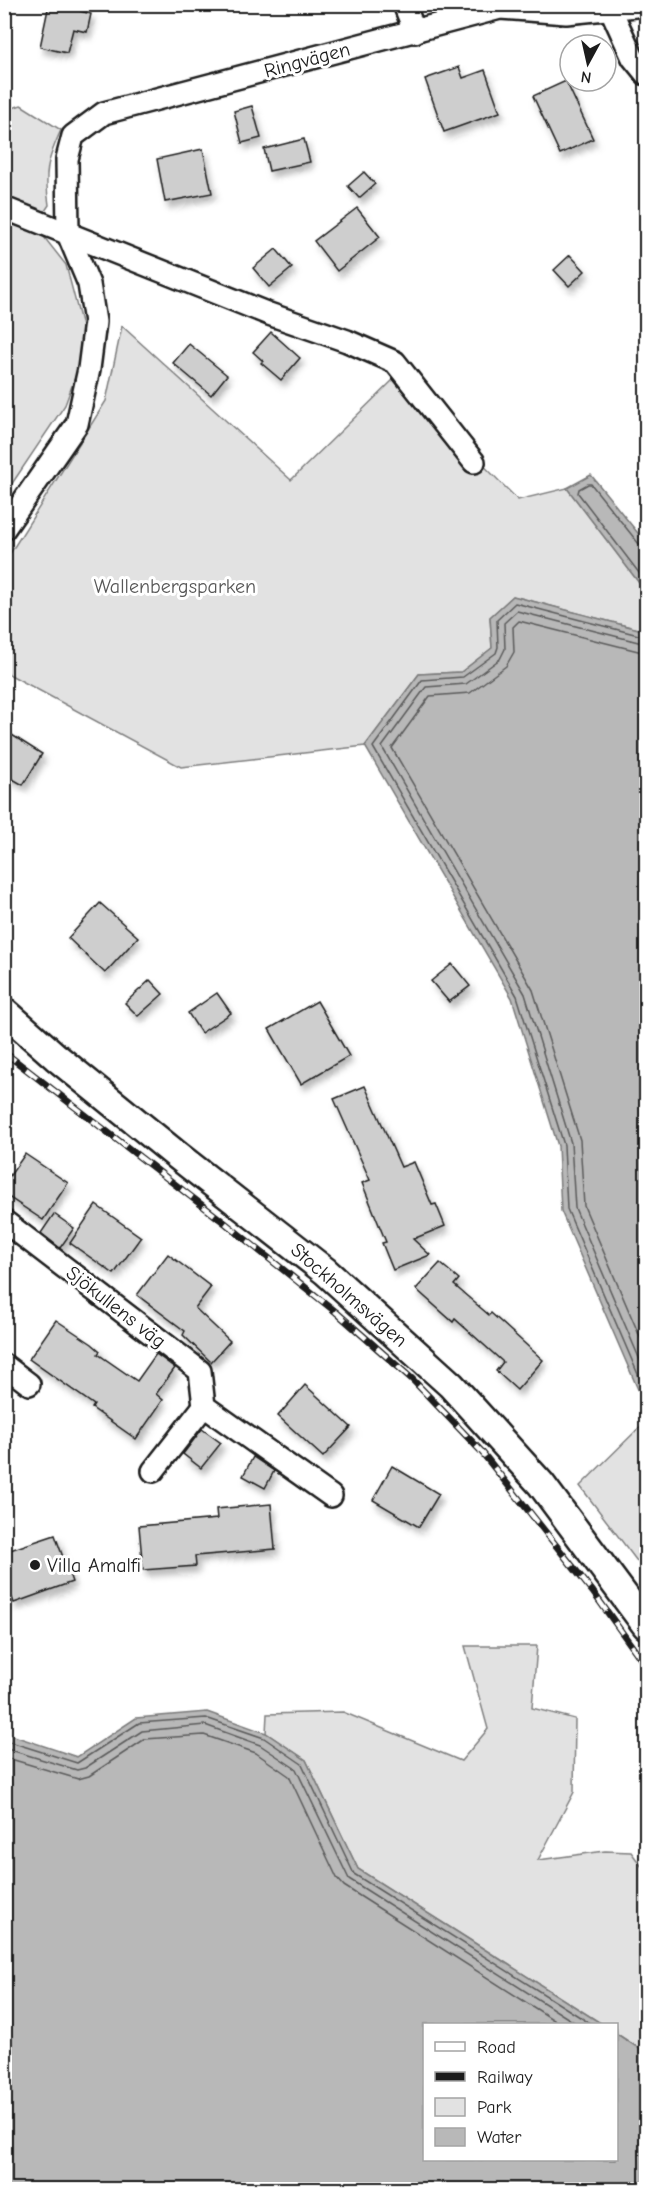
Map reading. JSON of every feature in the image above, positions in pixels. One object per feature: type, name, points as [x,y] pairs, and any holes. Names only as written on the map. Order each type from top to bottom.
[{"type":"main road","name":"Stockholmsvägen","points":[[4,1011],[56,1057],[178,1156],[325,1271],[451,1385],[541,1484],[646,1625]]},
{"type":"street","points":[[404,4],[415,32]]},
{"type":"street","name":"Ringvägen","points":[[4,529],[77,424],[89,369],[95,322],[89,284],[68,234],[67,159],[73,136],[104,113],[500,8],[566,13],[646,5]]},
{"type":"street","points":[[611,10],[633,58],[646,74]]},
{"type":"street","points":[[4,208],[395,362],[474,462]]},
{"type":"street","name":"Sjökullens väg","points":[[4,1221],[200,1371],[204,1406]]},
{"type":"street","points":[[4,1365],[29,1384]]},
{"type":"street","points":[[153,1471],[204,1406],[331,1496]]},
{"type":"green space","points":[[21,105],[61,130],[48,167],[49,205],[45,211],[36,210],[5,197],[4,111]]},
{"type":"green space","points":[[5,219],[44,237],[66,265],[83,330],[77,372],[65,405],[5,494]]},
{"type":"green space","name":"Wallenbergsparken","points":[[122,326],[291,480],[396,377],[518,500],[567,488],[646,592],[646,631],[513,596],[490,617],[492,648],[461,672],[419,674],[365,746],[181,767],[5,672],[4,563],[106,401]]},
{"type":"green space","points":[[646,1421],[646,1573],[580,1486]]},
{"type":"green space","points":[[465,1646],[537,1646],[532,1708],[575,1719],[574,1792],[538,1860],[605,1851],[631,1852],[646,1872],[646,2053],[618,2035],[618,2023],[600,2023],[358,1869],[306,1760],[266,1733],[267,1714],[343,1712],[461,1761],[488,1729]]},
{"type":"water","points":[[591,475],[646,543],[646,592],[567,488]]},
{"type":"water","points":[[513,596],[646,631],[646,1408],[561,1211],[558,1146],[512,998],[365,746],[419,674],[461,672],[492,648],[490,617]]},
{"type":"water","points":[[207,1712],[266,1733],[306,1760],[358,1869],[600,2023],[423,2023],[423,2161],[618,2161],[618,2035],[646,2053],[646,2189],[5,2189],[5,1733],[77,1757],[136,1718]]},
{"type":"building","points":[[49,4],[81,4],[80,11],[91,14],[87,32],[73,29],[67,53],[40,47]]},
{"type":"building","points":[[459,67],[463,78],[485,70],[500,112],[444,132],[425,79]]},
{"type":"building","points":[[558,85],[558,93],[572,93],[593,139],[560,154],[533,96]]},
{"type":"building","points":[[252,106],[261,138],[242,143],[234,111]]},
{"type":"building","points":[[304,139],[310,162],[269,171],[264,149]]},
{"type":"building","points":[[203,149],[212,193],[165,202],[157,159]]},
{"type":"building","points":[[364,172],[375,184],[359,198],[348,186]]},
{"type":"building","points":[[357,208],[380,237],[337,271],[314,241]]},
{"type":"building","points":[[276,249],[292,268],[269,287],[253,268]]},
{"type":"building","points":[[570,255],[585,271],[569,286],[554,270]]},
{"type":"building","points":[[271,332],[300,358],[281,380],[261,363],[263,361],[253,352]]},
{"type":"building","points":[[189,344],[227,375],[211,395],[173,363]]},
{"type":"building","points":[[4,730],[42,754],[23,785],[4,774]]},
{"type":"building","points":[[100,903],[138,937],[105,973],[68,938]]},
{"type":"building","points":[[452,964],[470,986],[449,1002],[431,981]]},
{"type":"building","points":[[150,980],[163,994],[138,1016],[125,1003]]},
{"type":"building","points":[[217,993],[231,1013],[201,1033],[188,1013]]},
{"type":"building","points":[[317,1001],[349,1056],[301,1084],[269,1029]]},
{"type":"building","points":[[365,1086],[401,1167],[414,1162],[432,1205],[436,1204],[445,1226],[413,1239],[430,1255],[393,1270],[382,1243],[386,1242],[362,1183],[370,1180],[334,1099]]},
{"type":"building","points":[[25,1154],[68,1183],[43,1220],[4,1194],[4,1184]]},
{"type":"building","points":[[96,1205],[141,1237],[114,1274],[70,1243]]},
{"type":"building","points":[[54,1214],[74,1228],[60,1248],[41,1233]]},
{"type":"building","points":[[168,1254],[211,1287],[195,1308],[230,1341],[211,1362],[183,1335],[185,1331],[137,1295]]},
{"type":"building","points":[[440,1263],[459,1279],[454,1285],[489,1315],[491,1313],[543,1360],[517,1390],[496,1371],[503,1362],[455,1319],[453,1322],[416,1289]]},
{"type":"building","points":[[56,1320],[92,1344],[100,1351],[98,1354],[137,1381],[156,1354],[175,1368],[156,1394],[163,1400],[136,1439],[92,1408],[94,1405],[29,1359]]},
{"type":"building","points":[[305,1385],[351,1427],[323,1457],[278,1416]]},
{"type":"building","points":[[202,1429],[221,1443],[201,1468],[183,1454]]},
{"type":"building","points":[[253,1457],[274,1471],[265,1488],[243,1476]]},
{"type":"building","points":[[392,1466],[439,1494],[419,1527],[373,1500]]},
{"type":"building","points":[[271,1504],[275,1549],[195,1556],[196,1566],[143,1570],[139,1526],[217,1519],[216,1509]]},
{"type":"building","name":"Villa Amalfi","points":[[55,1535],[72,1582],[14,1603],[4,1577],[4,1552]]},
{"type":"railway","points":[[4,1052],[225,1223],[336,1312],[412,1379],[481,1451],[593,1592],[646,1666]]},
{"type":"place","name":"Villa Amalfi","points":[[35,1565]]}]
